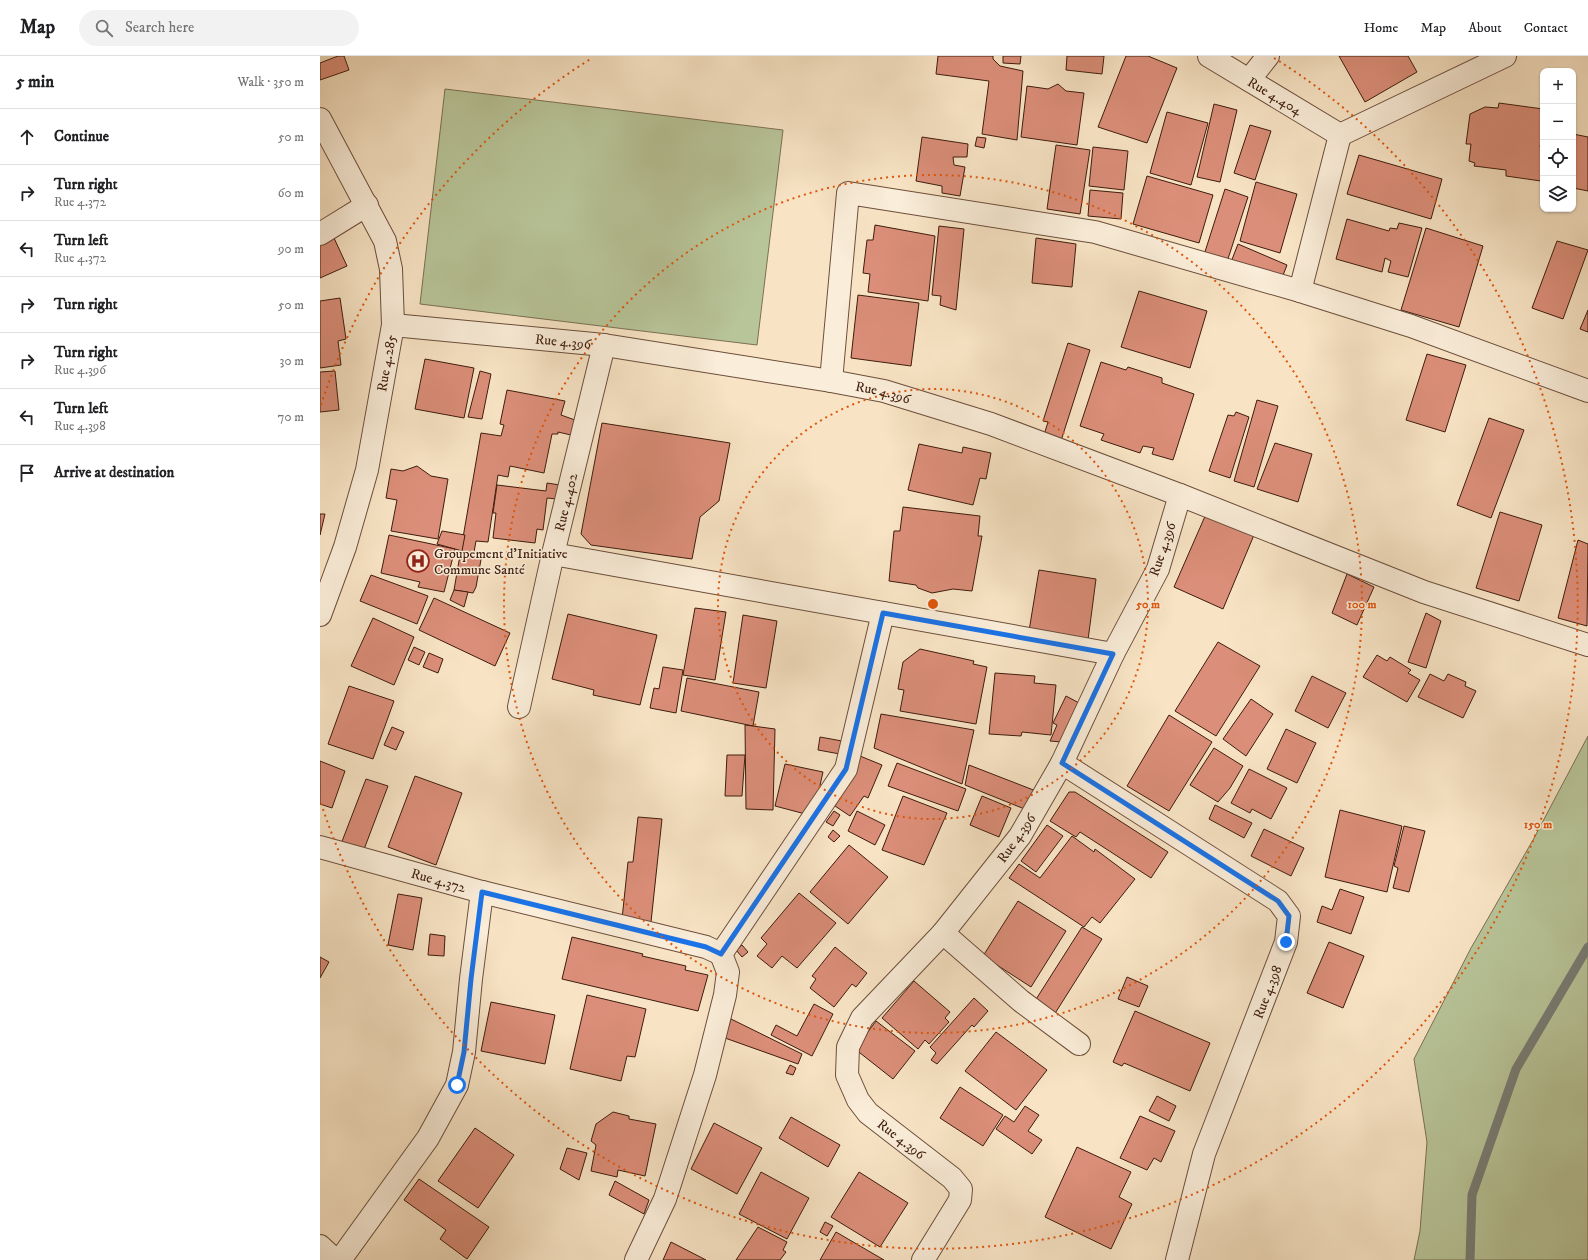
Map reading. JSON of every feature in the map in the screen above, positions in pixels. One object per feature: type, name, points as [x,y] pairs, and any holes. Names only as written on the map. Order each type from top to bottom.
[{"type":"street","name":"Rue 4.404","points":[[1209,56],[1340,135]]},
{"type":"street","points":[[1249,80],[1268,56]]},
{"type":"street","points":[[1300,291],[1340,135],[1505,56]]},
{"type":"street","name":"Rue 4.285","points":[[320,119],[385,241],[390,269],[393,325],[367,470],[345,547],[320,615]]},
{"type":"street","points":[[831,381],[848,193],[1095,232],[1300,291],[1411,326],[1588,391]]},
{"type":"street","points":[[320,234],[367,205]]},
{"type":"street","name":"Rue 4.396","points":[[393,325],[604,345],[831,381],[884,391],[992,424],[1180,495],[1158,569],[1113,654],[1062,763],[1020,836],[943,933],[862,1018],[848,1047],[847,1075],[858,1100],[868,1113],[952,1178],[961,1189],[960,1200],[923,1260]]},
{"type":"street","name":"Rue 4.402","points":[[519,707],[553,554],[604,345]]},
{"type":"street","points":[[1180,495],[1424,592],[1588,645]]},
{"type":"street","points":[[553,554],[1113,654]]},
{"type":"street","points":[[636,1260],[665,1199],[705,1075],[725,995],[728,972],[721,954],[846,769],[883,613]]},
{"type":"street","name":"Rue 4.398","points":[[1062,763],[1278,901],[1289,916],[1286,942],[1204,1154],[1177,1260]]},
{"type":"street","name":"Rue 4.372","points":[[320,847],[482,892],[706,947],[721,954]]},
{"type":"street","points":[[340,1260],[428,1138],[457,1085],[464,1052],[471,979],[482,892]]},
{"type":"street","points":[[943,933],[1021,1001],[1079,1044]]},
{"type":"street","points":[[320,1246],[335,1260]]},
{"type":"green space","points":[[445,89],[783,130],[757,345],[420,304]]},
{"type":"green space","points":[[1588,736],[1588,1260],[1414,1260],[1420,1231],[1427,1142],[1414,1059],[1471,948],[1533,840]]},
{"type":"building","points":[[338,56],[344,56],[349,70],[320,80],[320,63]]},
{"type":"building","points":[[938,56],[993,56],[993,59],[1000,66],[1023,71],[1017,140],[982,134],[989,81],[936,74]]},
{"type":"building","points":[[1003,56],[1021,56],[1020,64],[1003,63]]},
{"type":"building","points":[[1067,56],[1104,56],[1102,74],[1066,70]]},
{"type":"building","points":[[1126,56],[1148,56],[1177,68],[1147,143],[1098,127]]},
{"type":"building","points":[[1339,56],[1408,56],[1417,72],[1365,102]]},
{"type":"building","points":[[1058,84],[1066,91],[1084,93],[1077,145],[1021,137],[1027,86],[1048,89]]},
{"type":"building","points":[[1499,103],[1540,109],[1540,181],[1506,176],[1506,170],[1474,166],[1475,163],[1469,161],[1471,144],[1466,144],[1470,114],[1485,107],[1498,108]]},
{"type":"building","points":[[1214,104],[1237,110],[1220,182],[1197,177]]},
{"type":"building","points":[[1167,112],[1208,123],[1191,185],[1150,173]]},
{"type":"building","points":[[1250,125],[1271,131],[1255,180],[1234,173]]},
{"type":"building","points":[[1576,135],[1588,137],[1588,191],[1576,189]]},
{"type":"building","points":[[922,137],[968,144],[967,157],[953,157],[954,165],[965,167],[960,196],[942,193],[942,186],[916,181]]},
{"type":"building","points":[[977,137],[986,138],[984,148],[975,146]]},
{"type":"building","points":[[1056,145],[1090,150],[1080,214],[1047,209]]},
{"type":"building","points":[[1093,147],[1128,151],[1124,190],[1089,186]]},
{"type":"building","points":[[1359,155],[1442,179],[1431,219],[1347,194]]},
{"type":"building","points":[[1147,176],[1213,195],[1199,243],[1133,224]]},
{"type":"building","points":[[1256,182],[1297,194],[1280,253],[1240,241]]},
{"type":"building","points":[[1225,189],[1248,197],[1226,265],[1203,258]]},
{"type":"building","points":[[1090,190],[1123,193],[1121,219],[1088,216]]},
{"type":"building","points":[[1347,219],[1389,231],[1390,228],[1397,229],[1399,223],[1422,228],[1408,277],[1388,272],[1391,261],[1385,258],[1382,272],[1336,259]]},
{"type":"building","points":[[875,225],[935,236],[928,301],[868,292],[870,274],[863,273],[867,240],[873,240]]},
{"type":"building","points":[[939,226],[964,229],[956,310],[940,305],[941,296],[932,295]]},
{"type":"building","points":[[1426,228],[1483,246],[1459,327],[1401,310]]},
{"type":"building","points":[[334,238],[347,266],[320,278],[320,245]]},
{"type":"building","points":[[1036,238],[1076,244],[1072,287],[1032,283]]},
{"type":"building","points":[[1557,241],[1588,250],[1563,319],[1532,308]]},
{"type":"building","points":[[1238,244],[1287,265],[1280,283],[1231,262]]},
{"type":"building","points":[[1139,291],[1207,311],[1190,368],[1121,347]]},
{"type":"building","points":[[858,295],[919,303],[911,366],[851,358]]},
{"type":"building","points":[[340,298],[346,339],[338,341],[341,365],[320,368],[320,301]]},
{"type":"building","points":[[1588,310],[1588,332],[1580,329]]},
{"type":"building","points":[[1068,343],[1090,350],[1060,444],[1043,438],[1048,422],[1043,421]]},
{"type":"building","points":[[1427,354],[1466,365],[1445,432],[1406,420]]},
{"type":"building","points":[[425,359],[474,368],[464,418],[415,409]]},
{"type":"building","points":[[1101,362],[1126,370],[1128,367],[1162,378],[1162,383],[1194,394],[1173,460],[1152,454],[1154,448],[1143,446],[1140,453],[1101,440],[1104,434],[1080,426]]},
{"type":"building","points":[[335,371],[339,410],[320,412],[320,372]]},
{"type":"building","points":[[480,371],[491,374],[482,419],[468,417]]},
{"type":"building","points":[[507,390],[565,401],[561,415],[575,420],[571,435],[558,432],[558,434],[552,434],[544,473],[510,466],[508,477],[498,475],[488,542],[476,541],[474,552],[482,554],[476,587],[473,593],[454,590],[481,433],[501,436],[504,425],[500,424]]},
{"type":"building","points":[[1257,400],[1278,406],[1254,487],[1234,481]]},
{"type":"building","points":[[1236,412],[1249,417],[1230,478],[1209,471],[1228,415],[1234,416]]},
{"type":"building","points":[[1489,418],[1524,430],[1491,518],[1457,505]]},
{"type":"building","points":[[602,423],[730,443],[719,501],[700,517],[692,559],[591,545],[581,534]]},
{"type":"building","points":[[1275,443],[1312,454],[1298,502],[1257,489]]},
{"type":"building","points":[[919,444],[962,453],[963,447],[991,453],[986,479],[980,478],[973,505],[908,490]]},
{"type":"building","points":[[417,466],[431,476],[448,479],[438,539],[391,531],[397,500],[386,498],[391,469],[403,471]]},
{"type":"building","points":[[547,483],[560,485],[557,499],[547,498],[543,530],[537,529],[535,543],[493,538],[496,513],[493,513],[497,485],[546,491]]},
{"type":"building","points":[[903,507],[980,516],[978,536],[982,536],[972,591],[953,589],[932,593],[918,588],[916,585],[889,581],[894,531],[900,531]]},
{"type":"building","points":[[1500,512],[1542,525],[1519,601],[1476,588]]},
{"type":"building","points":[[320,514],[325,514],[320,535]]},
{"type":"building","points":[[1206,514],[1254,535],[1223,609],[1174,587]]},
{"type":"building","points":[[442,531],[465,535],[462,551],[437,544]]},
{"type":"building","name":"Groupement d'Initiative Commune Santé","points":[[389,535],[455,549],[444,592],[418,587],[420,582],[381,573]]},
{"type":"building","points":[[1578,540],[1588,544],[1587,626],[1558,618]]},
{"type":"building","points":[[1039,570],[1096,579],[1088,640],[1029,631]]},
{"type":"building","points":[[1347,574],[1374,587],[1357,625],[1332,613]]},
{"type":"building","points":[[371,575],[428,596],[417,624],[360,601]]},
{"type":"building","points":[[454,590],[468,592],[464,607],[450,600]]},
{"type":"building","points":[[434,598],[510,633],[495,666],[419,630]]},
{"type":"building","points":[[695,608],[726,612],[715,680],[683,675]]},
{"type":"building","points":[[1426,613],[1441,621],[1426,668],[1408,662]]},
{"type":"building","points":[[568,614],[657,635],[640,705],[593,695],[594,690],[552,679]]},
{"type":"building","points":[[743,615],[777,621],[766,688],[733,683]]},
{"type":"building","points":[[373,618],[414,637],[394,685],[351,666]]},
{"type":"building","points":[[1218,642],[1260,666],[1216,736],[1175,711]]},
{"type":"building","points":[[414,647],[425,652],[419,665],[408,660]]},
{"type":"building","points":[[920,649],[974,661],[973,664],[987,667],[976,724],[900,711],[904,690],[898,689],[903,662]]},
{"type":"building","points":[[429,653],[443,659],[438,673],[423,667]]},
{"type":"building","points":[[1377,655],[1387,661],[1390,657],[1411,670],[1408,673],[1420,680],[1407,702],[1363,677]]},
{"type":"building","points":[[663,667],[683,670],[676,713],[650,708],[654,688],[659,689]]},
{"type":"building","points":[[995,673],[1035,676],[1034,683],[1056,685],[1051,735],[1022,732],[1021,736],[989,734]]},
{"type":"building","points":[[1430,674],[1444,681],[1448,674],[1466,682],[1465,686],[1476,691],[1463,718],[1418,697]]},
{"type":"building","points":[[1312,676],[1346,693],[1328,728],[1295,711]]},
{"type":"building","points":[[687,678],[759,692],[753,726],[681,711]]},
{"type":"building","points":[[349,686],[394,701],[373,759],[328,744]]},
{"type":"building","points":[[1066,696],[1081,704],[1062,742],[1050,741],[1057,725],[1053,723]]},
{"type":"building","points":[[1251,699],[1273,714],[1246,756],[1223,739]]},
{"type":"building","points":[[881,714],[974,730],[962,784],[874,748]]},
{"type":"building","points":[[1169,715],[1212,742],[1169,811],[1127,786]]},
{"type":"building","points":[[745,725],[775,729],[773,810],[746,809]]},
{"type":"building","points":[[392,727],[404,732],[396,750],[384,745]]},
{"type":"building","points":[[1286,729],[1316,743],[1297,783],[1267,769]]},
{"type":"building","points":[[820,737],[842,741],[840,754],[818,750]]},
{"type":"building","points":[[1214,748],[1243,766],[1230,788],[1218,802],[1190,785]]},
{"type":"building","points":[[727,755],[745,755],[742,796],[725,796]]},
{"type":"building","points":[[860,756],[882,765],[868,798],[864,796],[850,816],[835,806]]},
{"type":"building","points":[[320,761],[345,771],[332,808],[320,804]]},
{"type":"building","points":[[897,763],[966,789],[958,811],[888,786]]},
{"type":"building","points":[[785,764],[823,772],[813,816],[775,806]]},
{"type":"building","points":[[969,765],[1036,791],[1027,810],[965,785]]},
{"type":"building","points":[[1249,769],[1287,788],[1271,819],[1252,809],[1250,813],[1231,803]]},
{"type":"building","points":[[415,776],[462,793],[436,865],[388,847]]},
{"type":"building","points":[[366,779],[388,786],[363,852],[341,844]]},
{"type":"building","points":[[1069,792],[1075,792],[1168,852],[1151,878],[1080,832],[1076,837],[1050,821]]},
{"type":"building","points":[[903,796],[947,813],[924,865],[882,850]]},
{"type":"building","points":[[982,796],[1011,808],[999,837],[970,825]]},
{"type":"building","points":[[1215,805],[1252,823],[1244,838],[1209,819]]},
{"type":"building","points":[[1340,810],[1402,826],[1387,892],[1325,877]]},
{"type":"building","points":[[834,811],[840,815],[833,826],[826,822]]},
{"type":"building","points":[[857,811],[885,825],[875,845],[848,831]]},
{"type":"building","points":[[638,817],[662,819],[651,922],[622,919],[628,862],[633,862]]},
{"type":"building","points":[[1047,825],[1063,836],[1036,872],[1021,861]]},
{"type":"building","points":[[1404,826],[1425,831],[1409,892],[1393,888],[1398,868],[1394,866]]},
{"type":"building","points":[[1264,829],[1304,848],[1291,876],[1251,856]]},
{"type":"building","points":[[833,830],[840,836],[834,842],[828,837]]},
{"type":"building","points":[[1072,836],[1094,852],[1095,849],[1135,879],[1100,923],[1092,917],[1084,927],[1009,878],[1019,864],[1040,878]]},
{"type":"building","points":[[849,845],[888,877],[848,924],[810,892]]},
{"type":"building","points":[[1340,889],[1364,897],[1351,934],[1317,922],[1322,906],[1332,910]]},
{"type":"building","points":[[799,893],[836,923],[797,968],[782,956],[772,968],[757,956],[767,944],[761,938]]},
{"type":"building","points":[[398,894],[422,898],[413,950],[388,945]]},
{"type":"building","points":[[1018,901],[1066,931],[1031,987],[983,956]]},
{"type":"building","points":[[1082,927],[1102,939],[1054,1015],[1033,1004]]},
{"type":"building","points":[[430,934],[445,936],[444,956],[428,955]]},
{"type":"building","points":[[572,937],[686,966],[685,970],[708,975],[698,1011],[562,979]]},
{"type":"building","points":[[1329,942],[1364,956],[1343,1008],[1307,993]]},
{"type":"building","points":[[742,945],[748,952],[742,957],[736,950]]},
{"type":"building","points":[[835,947],[867,973],[856,987],[852,984],[834,1007],[810,988],[816,979],[812,976]]},
{"type":"building","points":[[320,957],[329,962],[320,978]]},
{"type":"building","points":[[1127,977],[1148,986],[1139,1007],[1118,999]]},
{"type":"building","points":[[914,981],[950,1012],[945,1018],[949,1022],[929,1044],[925,1040],[918,1049],[882,1018]]},
{"type":"building","points":[[587,995],[646,1009],[635,1057],[627,1056],[621,1081],[570,1069]]},
{"type":"building","points":[[974,998],[988,1011],[974,1027],[972,1025],[937,1064],[931,1060],[936,1053],[930,1047]]},
{"type":"building","points":[[491,1002],[555,1015],[545,1064],[481,1051]]},
{"type":"building","points":[[814,1004],[833,1014],[812,1056],[771,1035],[776,1025],[797,1036]]},
{"type":"building","points":[[1135,1011],[1210,1043],[1190,1091],[1124,1063],[1122,1066],[1113,1062]]},
{"type":"building","points":[[731,1019],[802,1054],[798,1064],[725,1038]]},
{"type":"building","points":[[876,1021],[915,1051],[893,1079],[855,1049]]},
{"type":"building","points":[[996,1032],[1047,1070],[1016,1110],[965,1071]]},
{"type":"building","points":[[790,1065],[796,1068],[793,1075],[786,1073]]},
{"type":"building","points":[[960,1087],[1003,1115],[983,1146],[940,1118]]},
{"type":"building","points":[[1157,1096],[1176,1106],[1169,1121],[1149,1111]]},
{"type":"building","points":[[1025,1106],[1039,1115],[1028,1131],[1042,1140],[1032,1154],[996,1129],[1005,1116],[1014,1122]]},
{"type":"building","points":[[613,1112],[629,1116],[629,1119],[656,1124],[645,1176],[618,1170],[617,1177],[591,1171],[596,1145],[591,1141],[596,1124]]},
{"type":"building","points":[[1140,1116],[1175,1131],[1161,1162],[1154,1158],[1147,1170],[1120,1158]]},
{"type":"building","points":[[791,1117],[840,1145],[828,1167],[779,1138]]},
{"type":"building","points":[[714,1123],[762,1148],[737,1194],[691,1169]]},
{"type":"building","points":[[475,1128],[514,1155],[478,1208],[438,1181]]},
{"type":"building","points":[[1077,1147],[1131,1172],[1119,1197],[1132,1204],[1111,1249],[1045,1217]]},
{"type":"building","points":[[567,1148],[587,1153],[579,1180],[560,1169]]},
{"type":"building","points":[[761,1172],[809,1198],[787,1239],[739,1214]]},
{"type":"building","points":[[859,1172],[908,1203],[880,1247],[831,1217]]},
{"type":"building","points":[[419,1179],[489,1227],[467,1259],[440,1239],[446,1230],[404,1200]]},
{"type":"building","points":[[615,1181],[649,1200],[644,1214],[609,1195]]},
{"type":"building","points":[[825,1222],[833,1226],[827,1236],[820,1232]]},
{"type":"building","points":[[758,1227],[787,1242],[783,1250],[786,1252],[780,1260],[736,1260]]},
{"type":"building","points":[[836,1232],[884,1260],[820,1260]]},
{"type":"building","points":[[671,1242],[706,1260],[663,1260]]},
{"type":"waterway","points":[[1470,1260],[1472,1195],[1516,1069],[1588,947]]},
{"type":"place","name":"Groupement d'Initiative Commune Santé","points":[[418,561]]},
{"type":"route","points":[[457,1085],[464,1052],[471,979],[482,892],[706,947],[721,954],[846,769],[883,613],[1113,654],[1062,763],[1278,901],[1289,916],[1286,942]]}]
